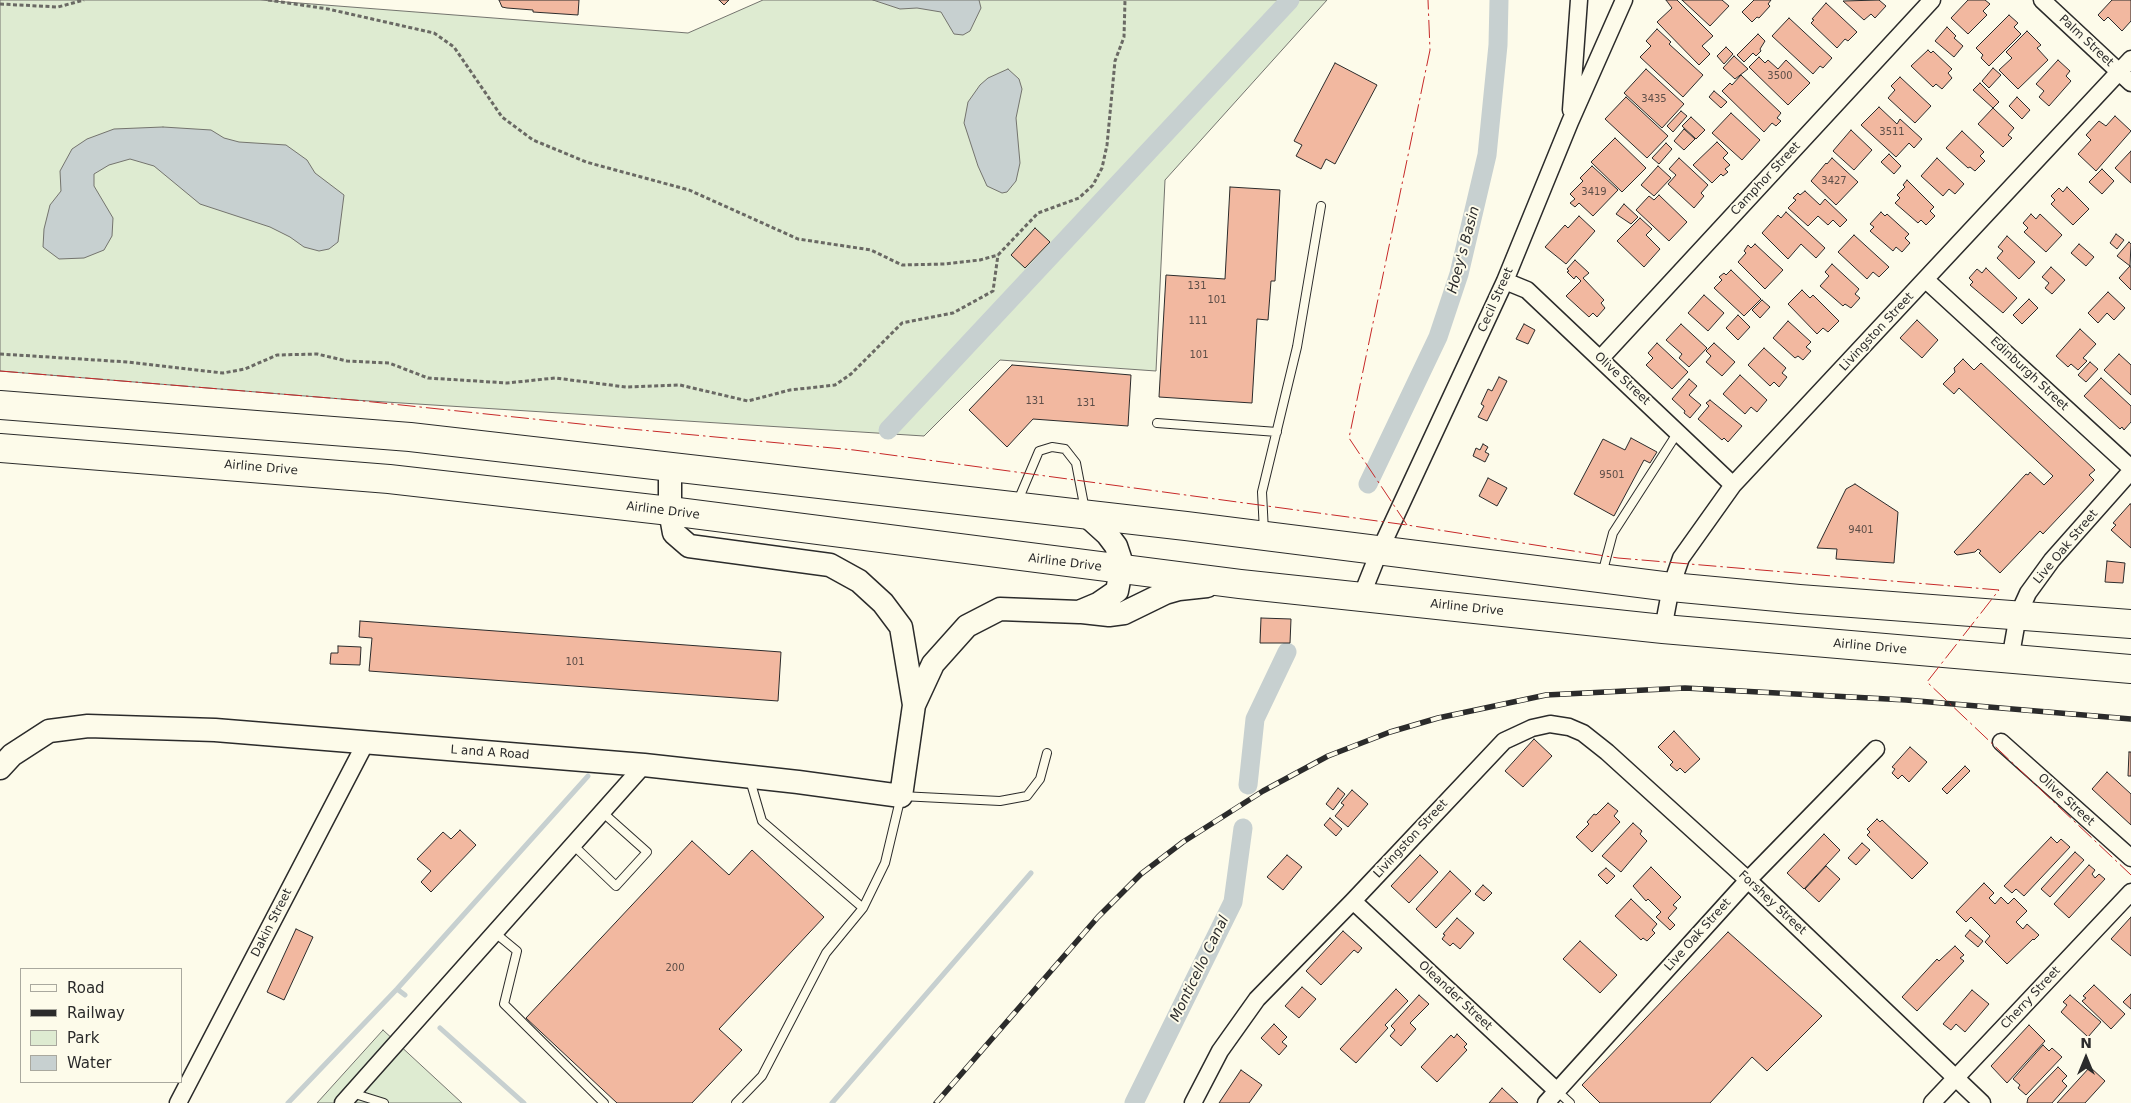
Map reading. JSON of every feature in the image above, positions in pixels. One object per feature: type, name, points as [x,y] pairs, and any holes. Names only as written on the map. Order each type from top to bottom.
[{"type":"highway","points":[[0,405],[410,437],[1086,515],[1671,587],[2131,624]]},
{"type":"highway","name":"Airline Drive","points":[[0,448],[389,479],[670,511],[1240,584],[1663,629],[2131,669]]},
{"type":"street","points":[[1570,122],[1579,0]]},
{"type":"street","name":"Cecil Street","points":[[1360,597],[1505,281],[1570,122],[1624,0]]},
{"type":"street","name":"Camphor Street","points":[[1600,359],[1932,0]]},
{"type":"street","name":"Palm Street","points":[[2042,0],[2125,77]]},
{"type":"street","name":"Livingston Street","points":[[1663,629],[1671,587],[1687,548],[1733,485],[1926,280],[2125,77],[2131,59]]},
{"type":"street","name":"Edinburgh Street","points":[[1926,280],[2131,470]]},
{"type":"street","name":"Olive Street","points":[[1505,281],[1527,290],[1733,485]]},
{"type":"street","points":[[670,467],[670,511],[674,533],[689,546],[830,565],[859,580],[883,603],[901,627],[914,705]]},
{"type":"street","name":"Live Oak Street","points":[[2010,660],[2018,615],[2028,593],[2052,560],[2131,470]]},
{"type":"street","points":[[1079,612],[1098,604],[1117,590],[1121,570],[1116,546],[1107,534],[1086,515]]},
{"type":"street","points":[[900,796],[914,705],[933,664],[967,626],[1000,609],[1124,613],[1179,589],[1240,584]]},
{"type":"street","name":"Livingston Street","points":[[1193,1103],[1216,1058],[1257,999],[1353,901],[1504,741],[1532,728],[1550,724]]},
{"type":"street","name":"Forshey Street","points":[[1550,724],[1569,727],[1583,733],[1595,742],[1748,880],[1982,1103]]},
{"type":"street","name":"L and A Road","points":[[0,768],[12,755],[49,731],[88,726],[214,730],[365,744],[644,765],[749,776],[900,796]]},
{"type":"street","name":"Olive Street","points":[[2001,742],[2131,858]]},
{"type":"street","name":"Dakin Street","points":[[178,1103],[365,744]]},
{"type":"street","name":"Live Oak Street","points":[[1551,1097],[1748,880],[1876,750]]},
{"type":"street","points":[[348,1098],[601,811],[644,765]]},
{"type":"street","name":"Cherry Street","points":[[1932,1103],[2131,892]]},
{"type":"street","name":"Oleander Street","points":[[1353,901],[1551,1097]]},
{"type":"lane","points":[[1264,537],[1262,492],[1296,347],[1321,206]]},
{"type":"lane","points":[[1157,422],[1277,432]]},
{"type":"lane","points":[[1601,578],[1613,533],[1678,432]]},
{"type":"lane","points":[[1015,507],[1039,451],[1052,447],[1065,449],[1076,464],[1086,515]]},
{"type":"lane","points":[[736,1103],[762,1076],[826,953],[863,908],[885,863],[900,796],[1000,801],[1028,796],[1040,779],[1046,753]]},
{"type":"lane","points":[[749,776],[762,822],[863,908]]},
{"type":"lane","points":[[572,844],[616,886],[647,852],[601,811]]},
{"type":"lane","points":[[494,932],[516,950],[504,1004],[604,1103]]},
{"type":"lane","points":[[1551,1097],[1570,1103]]},
{"type":"lane","points":[[348,1098],[384,1103]]},
{"type":"path","points":[[0,4],[58,8],[84,0]]},
{"type":"path","points":[[268,0],[328,9],[434,33],[454,47],[502,117],[533,140],[586,162],[688,190],[798,239],[871,250],[902,265],[945,264],[980,260],[998,254],[1038,213],[1079,198],[1093,185],[1102,168],[1108,145],[1115,61],[1124,37],[1125,0]]},
{"type":"path","points":[[0,354],[128,362],[223,373],[245,369],[277,355],[317,354],[347,361],[389,363],[428,378],[507,383],[555,378],[626,387],[680,385],[748,400],[790,390],[834,385],[851,374],[902,323],[953,313],[992,290],[998,254]]},
{"type":"green space","points":[[0,0],[260,0],[688,33],[763,0],[1327,0],[1165,180],[1156,371],[1000,360],[924,436],[354,400],[0,371]]},
{"type":"green space","points":[[383,1030],[462,1103],[317,1103]]},
{"type":"water","points":[[873,0],[979,0],[981,8],[970,31],[963,35],[954,34],[941,12],[917,8],[900,9]]},
{"type":"water","points":[[1008,69],[1019,79],[1022,89],[1016,118],[1020,163],[1016,181],[1007,192],[1002,193],[987,186],[978,166],[964,123],[968,102],[980,85],[988,78]]},
{"type":"water","points":[[163,127],[211,130],[224,138],[239,142],[286,145],[307,160],[315,173],[344,195],[338,242],[329,249],[319,251],[304,247],[290,237],[270,227],[200,204],[154,166],[130,159],[109,165],[94,174],[94,186],[113,218],[112,236],[104,250],[84,258],[59,259],[43,247],[44,229],[50,205],[61,191],[60,171],[72,149],[87,139],[114,129]]},
{"type":"building","points":[[499,0],[579,0],[578,15],[507,8],[502,7]]},
{"type":"building","points":[[719,0],[729,0],[724,5]]},
{"type":"building","points":[[1666,0],[1677,0],[1713,36],[1702,46],[1710,54],[1699,65],[1657,22],[1672,8]]},
{"type":"building","points":[[1682,0],[1722,0],[1729,6],[1710,26]]},
{"type":"building","points":[[1754,0],[1771,0],[1768,4],[1770,6],[1759,18],[1757,17],[1752,22],[1742,12]]},
{"type":"building","points":[[1879,0],[1886,6],[1875,18],[1871,14],[1864,20],[1843,1]]},
{"type":"building","points":[[1968,0],[1985,0],[1990,4],[1983,11],[1987,15],[1968,34],[1951,18]]},
{"type":"building","points":[[2112,0],[2131,0],[2131,21],[2122,31],[2108,17],[2104,21],[2098,15]]},
{"type":"building","points":[[1826,3],[1857,32],[1848,41],[1845,39],[1837,48],[1811,23],[1814,20],[1812,19]]},
{"type":"building","points":[[2009,15],[2018,23],[2014,27],[2021,34],[1989,66],[1981,58],[1983,55],[1976,48]]},
{"type":"building","points":[[1789,18],[1832,58],[1823,68],[1820,66],[1813,74],[1772,36]]},
{"type":"building","points":[[1947,27],[1956,36],[1954,38],[1963,46],[1954,57],[1935,41]]},
{"type":"building","points":[[1657,29],[1671,42],[1669,44],[1703,75],[1683,97],[1640,57],[1651,46],[1646,41]]},
{"type":"building","points":[[2027,31],[2041,45],[2037,48],[2048,60],[2018,89],[1999,70],[2012,58],[2006,52]]},
{"type":"building","points":[[1758,34],[1765,41],[1760,49],[1761,51],[1756,56],[1753,53],[1744,62],[1737,55]]},
{"type":"building","points":[[1726,47],[1733,54],[1724,64],[1717,56]]},
{"type":"building","points":[[1928,50],[1931,53],[1933,51],[1952,69],[1948,73],[1952,78],[1942,89],[1936,84],[1933,87],[1911,66]]},
{"type":"building","points":[[1734,56],[1748,69],[1735,79],[1723,68]]},
{"type":"building","points":[[1759,57],[1765,63],[1768,60],[1778,69],[1786,60],[1810,83],[1788,105],[1749,67]]},
{"type":"building","points":[[2058,60],[2070,71],[2066,76],[2071,81],[2049,106],[2039,97],[2044,91],[2036,84]]},
{"type":"building","points":[[1335,63],[1377,85],[1335,164],[1326,159],[1321,169],[1296,156],[1302,145],[1294,141]]},
{"type":"building","points":[[1993,68],[2001,75],[1989,88],[1982,81]]},
{"type":"building","points":[[1646,69],[1684,104],[1662,128],[1624,93]]},
{"type":"building","points":[[1741,75],[1781,113],[1777,118],[1781,121],[1776,126],[1772,123],[1764,132],[1722,91],[1730,83],[1732,85]]},
{"type":"building","points":[[1900,77],[1931,106],[1915,123],[1888,98],[1895,90],[1891,86]]},
{"type":"building","points":[[1980,83],[1999,102],[1993,108],[1973,90]]},
{"type":"building","points":[[1714,91],[1727,102],[1721,108],[1709,97]]},
{"type":"building","points":[[1626,97],[1668,136],[1647,158],[1605,119]]},
{"type":"building","points":[[2017,97],[2030,110],[2022,119],[2009,106]]},
{"type":"building","points":[[1879,107],[1897,124],[1900,119],[1922,139],[1914,148],[1909,143],[1896,157],[1861,125]]},
{"type":"building","points":[[1993,108],[2014,128],[2008,135],[2012,138],[2003,147],[1978,124]]},
{"type":"building","points":[[1681,111],[1687,116],[1673,132],[1667,126]]},
{"type":"building","points":[[1731,113],[1760,140],[1742,160],[1712,133]]},
{"type":"building","points":[[2115,116],[2131,131],[2096,171],[2078,154],[2091,140],[2086,135],[2099,121],[2106,126]]},
{"type":"building","points":[[1691,117],[1705,130],[1696,139],[1682,126]]},
{"type":"building","points":[[1684,129],[1695,139],[1684,150],[1674,141]]},
{"type":"building","points":[[1851,130],[1872,150],[1854,170],[1833,151]]},
{"type":"building","points":[[1962,131],[1984,152],[1980,156],[1985,161],[1975,171],[1970,167],[1968,168],[1946,148]]},
{"type":"building","points":[[1615,138],[1646,168],[1622,192],[1591,162]]},
{"type":"building","points":[[1717,142],[1728,153],[1723,158],[1730,165],[1725,169],[1728,172],[1723,176],[1721,174],[1712,183],[1693,165]]},
{"type":"building","points":[[1666,143],[1672,149],[1659,164],[1652,158]]},
{"type":"building","points":[[2131,151],[2131,183],[2115,168]]},
{"type":"building","points":[[1889,154],[1901,166],[1894,174],[1881,162]]},
{"type":"building","points":[[1679,158],[1708,185],[1701,193],[1704,196],[1694,208],[1668,184],[1676,175],[1669,169]]},
{"type":"building","points":[[1832,158],[1858,182],[1836,205],[1811,181]]},
{"type":"building","points":[[1937,158],[1964,184],[1955,194],[1949,189],[1943,196],[1921,176]]},
{"type":"building","points":[[1592,166],[1618,190],[1593,216],[1579,203],[1575,207],[1570,203],[1575,199],[1570,194],[1583,181],[1580,178]]},
{"type":"building","points":[[1658,166],[1671,178],[1654,196],[1641,185]]},
{"type":"building","points":[[2102,169],[2114,181],[2102,194],[2089,182]]},
{"type":"building","points":[[1907,180],[1934,207],[1930,211],[1935,216],[1926,225],[1921,220],[1918,223],[1895,203],[1900,198],[1897,195],[1905,187],[1903,185]]},
{"type":"building","points":[[1230,187],[1280,190],[1275,281],[1271,281],[1268,320],[1257,319],[1252,403],[1159,397],[1166,275],[1225,279]]},
{"type":"building","points":[[2067,187],[2089,209],[2073,225],[2051,204],[2055,200],[2051,196],[2059,188],[2063,192]]},
{"type":"building","points":[[1805,191],[1820,205],[1825,199],[1847,220],[1840,227],[1833,220],[1828,225],[1818,216],[1808,226],[1788,208],[1796,200],[1793,198],[1798,193],[1800,195]]},
{"type":"building","points":[[1659,195],[1687,222],[1669,241],[1636,210],[1649,196],[1654,200]]},
{"type":"building","points":[[1624,204],[1638,217],[1631,224],[1616,214]]},
{"type":"building","points":[[1786,212],[1825,248],[1816,258],[1801,244],[1788,259],[1762,233],[1778,215],[1781,218]]},
{"type":"building","points":[[1881,212],[1885,216],[1887,214],[1909,234],[1905,238],[1910,243],[1902,252],[1896,247],[1893,251],[1870,231],[1874,227],[1870,224]]},
{"type":"building","points":[[2031,214],[2036,219],[2040,214],[2062,235],[2046,252],[2024,232],[2028,228],[2023,223]]},
{"type":"building","points":[[1579,216],[1595,231],[1566,264],[1545,247],[1565,225],[1568,228]]},
{"type":"building","points":[[1640,218],[1652,229],[1646,235],[1660,249],[1644,267],[1617,241]]},
{"type":"building","points":[[1035,228],[1050,242],[1025,268],[1011,255]]},
{"type":"building","points":[[2116,234],[2124,240],[2117,249],[2110,243]]},
{"type":"building","points":[[1854,235],[1889,267],[1879,277],[1873,272],[1867,279],[1838,252]]},
{"type":"building","points":[[2007,236],[2035,262],[2019,279],[1997,258],[2003,251],[1998,247]]},
{"type":"building","points":[[2129,242],[2131,244],[2130,266],[2117,256]]},
{"type":"building","points":[[1755,244],[1783,270],[1765,289],[1738,262],[1746,253],[1744,251],[1748,245],[1751,248]]},
{"type":"building","points":[[2079,244],[2094,257],[2086,266],[2071,253]]},
{"type":"building","points":[[1575,260],[1589,273],[1583,278],[1604,300],[1601,303],[1605,308],[1597,317],[1593,313],[1589,317],[1566,296],[1581,281],[1576,276],[1574,279],[1567,272],[1569,271],[1567,269]]},
{"type":"building","points":[[1832,264],[1859,289],[1855,294],[1860,298],[1851,308],[1845,304],[1843,306],[1820,286],[1829,276],[1825,272]]},
{"type":"building","points":[[2130,266],[2131,268],[2131,290],[2119,278]]},
{"type":"building","points":[[2051,267],[2065,280],[2052,294],[2045,288],[2049,283],[2042,277]]},
{"type":"building","points":[[1986,268],[2017,298],[2003,313],[1970,285],[1973,282],[1969,278],[1977,269],[1982,273]]},
{"type":"building","points":[[1731,270],[1761,299],[1744,316],[1714,288],[1722,280],[1719,277],[1724,273],[1726,275]]},
{"type":"building","points":[[1802,290],[1810,298],[1813,295],[1839,321],[1828,332],[1823,328],[1817,334],[1788,304]]},
{"type":"building","points":[[2108,292],[2125,308],[2114,320],[2107,313],[2098,323],[2088,313]]},
{"type":"building","points":[[1704,295],[1724,313],[1708,331],[1688,313]]},
{"type":"building","points":[[2029,299],[2038,308],[2022,324],[2013,315]]},
{"type":"building","points":[[1762,300],[1770,307],[1760,318],[1752,310]]},
{"type":"building","points":[[1738,315],[1750,327],[1738,340],[1726,328]]},
{"type":"building","points":[[1917,320],[1938,340],[1922,358],[1900,338]]},
{"type":"building","points":[[1788,321],[1811,342],[1806,347],[1811,351],[1803,360],[1798,356],[1795,358],[1773,338]]},
{"type":"building","points":[[1524,324],[1535,330],[1528,344],[1516,339]]},
{"type":"building","points":[[1681,324],[1707,348],[1689,367],[1679,358],[1682,354],[1666,340]]},
{"type":"building","points":[[2080,329],[2096,344],[2083,358],[2087,361],[2078,370],[2071,364],[2068,367],[2056,356]]},
{"type":"building","points":[[1657,343],[1688,372],[1672,389],[1646,365],[1653,358],[1648,353]]},
{"type":"building","points":[[1714,343],[1735,362],[1722,376],[1706,362],[1711,356],[1706,351]]},
{"type":"building","points":[[1764,348],[1786,368],[1782,373],[1787,377],[1779,387],[1774,382],[1770,386],[1748,365]]},
{"type":"building","points":[[2119,354],[2131,365],[2131,395],[2104,370]]},
{"type":"building","points":[[1963,359],[1974,370],[1981,363],[2095,470],[2089,475],[2094,480],[2043,534],[2040,531],[2000,573],[1979,553],[1981,551],[1978,549],[1975,552],[1957,555],[1954,552],[2026,474],[2028,475],[2030,472],[2044,485],[2053,476],[1959,388],[1954,394],[1943,384],[1955,372],[1954,368]]},
{"type":"building","points":[[2090,362],[2098,369],[2086,382],[2078,375]]},
{"type":"building","points":[[1012,365],[1131,375],[1128,426],[1033,419],[1007,447],[969,410]]},
{"type":"building","points":[[1740,375],[1767,400],[1757,412],[1751,407],[1745,414],[1723,394]]},
{"type":"building","points":[[1499,377],[1507,381],[1487,421],[1478,417],[1484,406],[1481,404],[1488,389],[1492,391]]},
{"type":"building","points":[[2101,378],[2131,406],[2131,422],[2124,430],[2122,427],[2120,429],[2084,396]]},
{"type":"building","points":[[1689,379],[1697,386],[1689,395],[1701,405],[1690,418],[1672,399]]},
{"type":"building","points":[[1710,400],[1742,426],[1728,442],[1724,438],[1722,440],[1698,419],[1709,406],[1706,403]]},
{"type":"building","points":[[1631,438],[1657,452],[1650,463],[1644,460],[1614,516],[1574,494],[1603,439],[1625,450]]},
{"type":"building","points":[[1483,444],[1488,447],[1485,452],[1489,454],[1485,462],[1473,456],[1476,448],[1480,450]]},
{"type":"building","points":[[1488,478],[1507,488],[1497,506],[1479,496]]},
{"type":"building","points":[[1855,484],[1898,512],[1894,563],[1836,559],[1837,549],[1817,548],[1846,489]]},
{"type":"building","points":[[2130,504],[2131,548],[2111,530],[2116,525],[2113,523]]},
{"type":"building","points":[[2107,561],[2125,563],[2123,583],[2105,582]]},
{"type":"building","points":[[1261,618],[1291,619],[1290,643],[1260,643]]},
{"type":"building","points":[[360,621],[781,652],[778,701],[369,671],[372,638],[359,637]]},
{"type":"building","points":[[338,646],[361,647],[360,665],[330,664],[331,653],[338,653]]},
{"type":"building","points":[[1674,731],[1700,759],[1685,773],[1680,768],[1677,771],[1670,765],[1673,762],[1658,747]]},
{"type":"building","points":[[1534,739],[1552,756],[1523,787],[1505,771]]},
{"type":"building","points":[[1910,747],[1927,762],[1909,782],[1902,775],[1898,779],[1892,773],[1895,769],[1892,767]]},
{"type":"building","points":[[2129,752],[2131,752],[2131,776],[2128,776]]},
{"type":"building","points":[[1965,766],[1970,771],[1947,794],[1942,789]]},
{"type":"building","points":[[2107,772],[2131,794],[2131,825],[2092,789]]},
{"type":"building","points":[[1338,788],[1345,794],[1333,810],[1326,804]]},
{"type":"building","points":[[1352,790],[1368,804],[1348,827],[1335,816],[1344,805],[1341,803]]},
{"type":"building","points":[[1608,803],[1618,811],[1614,816],[1620,822],[1592,852],[1576,837],[1589,824],[1587,822],[1594,814],[1596,815]]},
{"type":"building","points":[[1330,818],[1342,829],[1336,836],[1324,825]]},
{"type":"building","points":[[1877,819],[1880,822],[1882,820],[1928,863],[1912,879],[1867,835],[1870,832],[1867,829]]},
{"type":"building","points":[[1633,823],[1642,831],[1640,834],[1647,841],[1621,872],[1602,856]]},
{"type":"building","points":[[460,830],[476,845],[431,892],[421,882],[431,871],[417,859],[443,832],[451,839]]},
{"type":"building","points":[[1824,834],[1840,850],[1804,889],[1787,873]]},
{"type":"building","points":[[2051,837],[2057,843],[2061,839],[2070,847],[2024,896],[2016,889],[2012,893],[2004,886]]},
{"type":"building","points":[[692,841],[729,875],[752,850],[824,917],[719,1029],[742,1050],[692,1103],[617,1103],[526,1018]]},
{"type":"building","points":[[1862,843],[1870,850],[1856,865],[1848,858]]},
{"type":"building","points":[[2075,852],[2084,860],[2050,897],[2041,889]]},
{"type":"building","points":[[1287,855],[1302,867],[1283,890],[1267,877]]},
{"type":"building","points":[[1420,855],[1438,872],[1409,903],[1391,886]]},
{"type":"building","points":[[2089,865],[2095,870],[2092,874],[2095,878],[2099,874],[2105,879],[2069,918],[2054,904]]},
{"type":"building","points":[[1826,866],[1840,879],[1819,902],[1805,889]]},
{"type":"building","points":[[1651,867],[1681,897],[1673,905],[1677,908],[1668,918],[1675,925],[1670,930],[1656,917],[1661,912],[1648,899],[1646,901],[1633,886]]},
{"type":"building","points":[[1606,868],[1615,876],[1607,884],[1598,875]]},
{"type":"building","points":[[1450,871],[1471,891],[1436,928],[1416,909]]},
{"type":"building","points":[[1984,883],[1994,893],[1989,898],[1995,904],[2001,897],[2008,904],[2014,898],[2027,911],[2016,922],[2023,929],[2027,924],[2039,935],[2007,964],[1985,942],[1990,936],[1971,917],[1966,922],[1956,912]]},
{"type":"building","points":[[1483,885],[1492,893],[1484,901],[1475,894]]},
{"type":"building","points":[[1631,899],[1657,924],[1652,930],[1655,933],[1647,941],[1643,938],[1641,940],[1615,916]]},
{"type":"building","points":[[2131,917],[2131,956],[2111,939]]},
{"type":"building","points":[[1457,918],[1474,933],[1460,949],[1453,943],[1450,946],[1442,939],[1445,935],[1443,934]]},
{"type":"building","points":[[296,929],[313,937],[284,1000],[267,992]]},
{"type":"building","points":[[1970,930],[1983,941],[1978,947],[1965,936]]},
{"type":"building","points":[[1343,931],[1362,948],[1358,953],[1354,950],[1321,985],[1306,971]]},
{"type":"building","points":[[1728,932],[1822,1016],[1767,1071],[1752,1057],[1710,1103],[1600,1103],[1582,1085]]},
{"type":"building","points":[[1580,941],[1617,975],[1600,993],[1563,959]]},
{"type":"building","points":[[1955,946],[1964,955],[1960,958],[1964,961],[1917,1011],[1902,997],[1937,959],[1939,961]]},
{"type":"building","points":[[2094,985],[2125,1014],[2111,1029],[2082,1001],[2086,998],[2083,996]]},
{"type":"building","points":[[1302,987],[1316,999],[1299,1018],[1285,1006]]},
{"type":"building","points":[[1396,989],[1408,1001],[1385,1025],[1388,1028],[1356,1063],[1340,1049]]},
{"type":"building","points":[[1972,990],[1989,1004],[1965,1032],[1956,1024],[1951,1030],[1943,1024]]},
{"type":"building","points":[[2131,994],[2131,1009],[2123,1002]]},
{"type":"building","points":[[1419,995],[1429,1004],[1410,1023],[1416,1029],[1401,1046],[1390,1036],[1395,1030],[1391,1026]]},
{"type":"building","points":[[2070,995],[2101,1022],[2088,1037],[2061,1012],[2067,1005],[2063,1002]]},
{"type":"building","points":[[1274,1024],[1287,1037],[1282,1042],[1287,1046],[1279,1055],[1261,1038]]},
{"type":"building","points":[[2029,1025],[2045,1041],[2007,1083],[1991,1066]]},
{"type":"building","points":[[1457,1034],[1467,1044],[1464,1047],[1467,1050],[1437,1082],[1421,1067],[1451,1035],[1454,1038]]},
{"type":"building","points":[[2043,1045],[2049,1051],[2052,1048],[2062,1057],[2026,1095],[2018,1088],[2020,1085],[2013,1079]]},
{"type":"building","points":[[2058,1067],[2067,1076],[2062,1081],[2067,1086],[2052,1103],[2027,1103],[2028,1098]]},
{"type":"building","points":[[2090,1067],[2105,1081],[2085,1103],[2057,1103]]},
{"type":"building","points":[[1241,1070],[1262,1085],[1249,1103],[1219,1103]]},
{"type":"building","points":[[1502,1088],[1518,1103],[1489,1103]]},
{"type":"waterway","points":[[888,430],[1290,0]]},
{"type":"waterway","name":"Hoey's Basin","points":[[1368,484],[1438,337],[1459,274],[1487,155],[1498,45],[1499,0]]},
{"type":"waterway","points":[[1248,785],[1255,719],[1287,652]]},
{"type":"waterway","points":[[288,1103],[397,989],[588,776]]},
{"type":"waterway","name":"Monticello Canal","points":[[1134,1103],[1233,902],[1243,828]]},
{"type":"waterway","points":[[832,1103],[1031,873]]},
{"type":"waterway","points":[[397,989],[405,995]]},
{"type":"waterway","points":[[440,1028],[524,1103]]},
{"type":"railway","points":[[936,1103],[1098,917],[1141,874],[1183,842],[1263,791],[1328,756],[1390,732],[1438,718],[1546,695],[1685,688],[1906,700],[2131,719]]},
{"type":"power","points":[[1407,525],[1349,438],[1430,50],[1428,0]]},
{"type":"power","points":[[0,371],[354,400],[854,450],[1407,525],[1618,558],[1999,590],[1927,682],[2131,875]]}]
